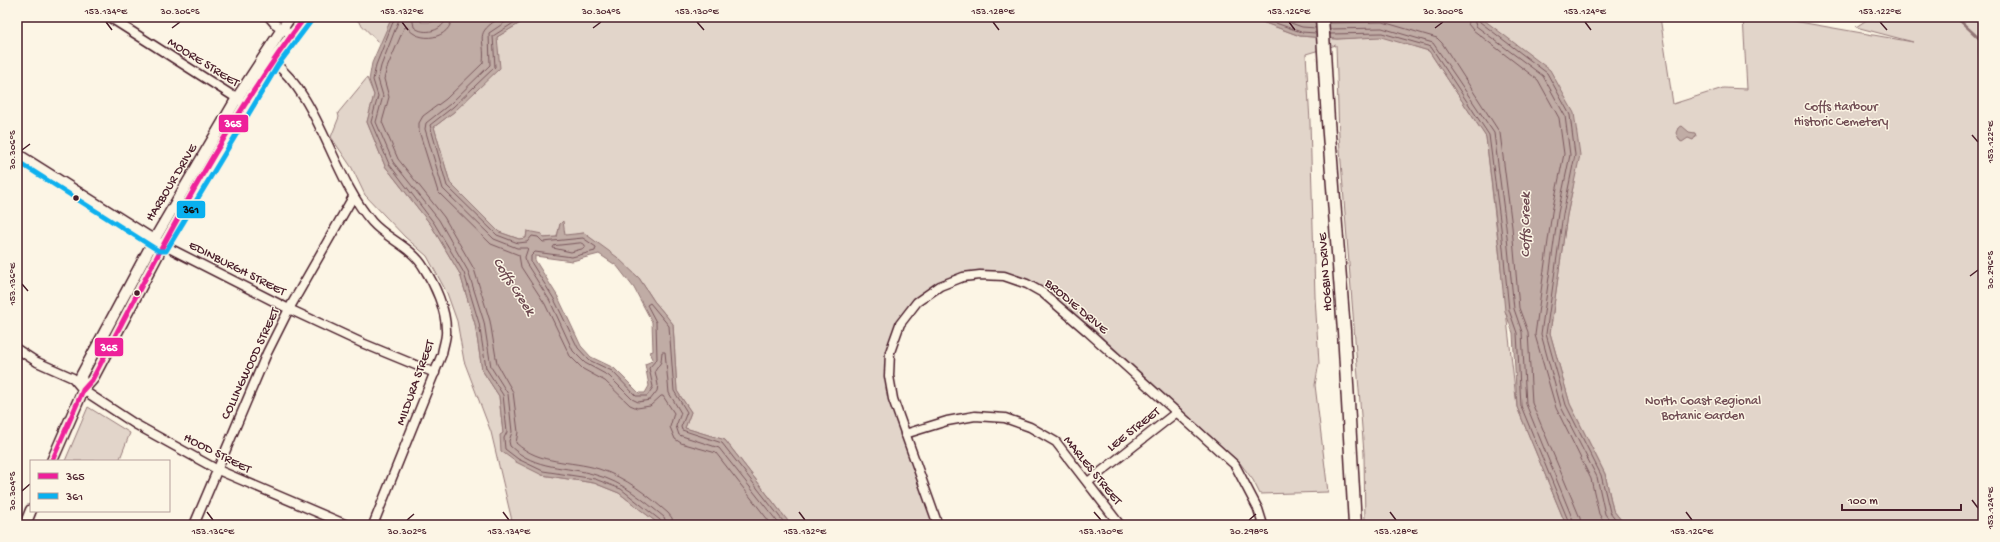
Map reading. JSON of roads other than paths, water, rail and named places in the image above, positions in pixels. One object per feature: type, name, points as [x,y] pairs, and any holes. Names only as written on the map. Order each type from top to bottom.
[{"type":"main road","name":"HOGBIN DRIVE","points":[[1322,17],[1328,121],[1344,331],[1355,525]]},
{"type":"street","name":"MOORE STREET","points":[[108,17],[241,101]]},
{"type":"street","points":[[269,17],[275,24],[292,35]]},
{"type":"street","name":"HARBOUR DRIVE","points":[[52,460],[83,390],[92,380],[241,101],[282,28],[290,17]]},
{"type":"street","name":"HARBOUR DRIVE","points":[[83,390],[81,376],[154,240],[241,101],[305,17]]},
{"type":"street","name":"MILDURA STREET","points":[[272,61],[290,76],[296,85],[353,197],[373,223],[414,255],[424,267],[443,307],[447,331],[442,354],[373,525]]},
{"type":"street","name":"EDINBURGH STREET","points":[[17,153],[163,245],[289,309],[362,343],[435,373]]},
{"type":"street","name":"COLLINGWOOD STREET","points":[[194,525],[267,354],[289,309],[353,197]]},
{"type":"street","name":"BRODIE DRIVE","points":[[938,525],[893,398],[889,376],[890,352],[900,324],[917,302],[940,286],[963,277],[980,275],[1004,276],[1017,279],[1043,293],[1235,465],[1255,503],[1263,525]]},
{"type":"street","name":"HOOD STREET","points":[[17,350],[37,362],[73,378],[83,390],[135,424],[218,470],[347,525]]},
{"type":"street","name":"LEE STREET","points":[[1088,482],[1177,412]]},
{"type":"street","name":"MARLES STREET","points":[[905,434],[947,421],[975,416],[1005,418],[1030,427],[1056,442],[1120,525]]},
{"type":"street","points":[[25,525],[30,512]]},
{"type":"water","name":"Coffs Creek","points":[[392,17],[421,17],[421,22],[432,22],[440,17],[530,17],[497,37],[500,68],[455,111],[434,127],[450,183],[499,232],[519,239],[526,238],[527,231],[542,234],[543,238],[557,237],[560,224],[563,221],[565,235],[584,233],[617,257],[639,278],[654,301],[673,324],[677,391],[691,412],[685,428],[725,440],[791,525],[660,525],[619,493],[594,483],[542,475],[516,462],[501,451],[500,435],[503,433],[499,396],[482,370],[475,324],[460,274],[431,225],[385,166],[367,122],[374,95],[369,80],[372,63]],"holes":[[[599,254],[617,266],[634,288],[652,322],[653,351],[650,352],[653,359],[645,364],[649,386],[645,393],[639,393],[614,368],[591,357],[581,346],[558,297],[535,260],[535,256],[572,261]]]},
{"type":"water","name":"Coffs Creek","points":[[1249,17],[1480,17],[1550,70],[1574,113],[1580,155],[1567,215],[1550,333],[1570,404],[1605,474],[1613,510],[1625,525],[1566,525],[1517,407],[1513,333],[1505,311],[1486,137],[1429,51],[1381,37],[1337,39],[1300,36]]},
{"type":"water","points":[[1981,17],[1983,17],[1983,81],[1981,78],[1979,51]]},
{"type":"water","points":[[1682,126],[1689,132],[1695,133],[1696,136],[1693,140],[1688,138],[1682,142],[1680,141],[1676,133],[1678,128]]},
{"type":"waterway","points":[[1956,17],[1983,42]]},
{"type":"park label","name":"Coffs Harbour Historic Cemetery","points":[[1841,114]]},
{"type":"park label","name":"North Coast Regional Botanic Garden","points":[[1703,408]]}]
